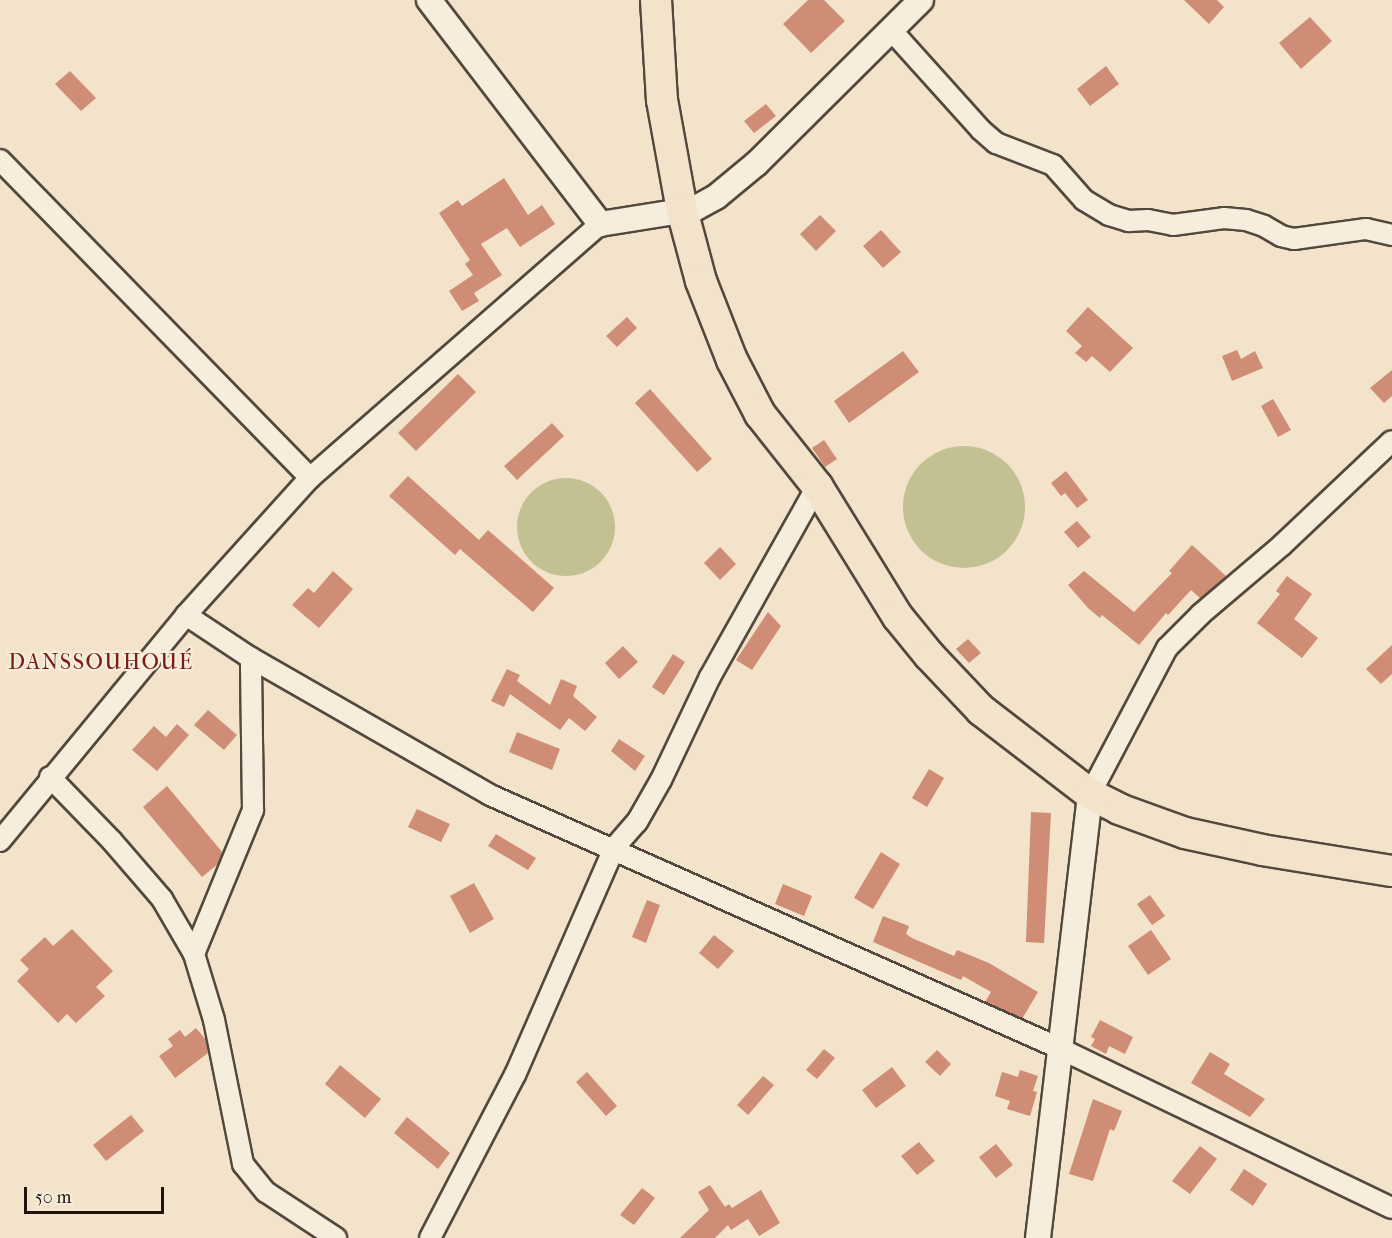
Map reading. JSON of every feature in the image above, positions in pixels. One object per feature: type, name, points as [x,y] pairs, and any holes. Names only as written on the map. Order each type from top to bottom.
[{"type":"main road","points":[[656,0],[662,100],[682,210],[701,281],[732,360],[759,414],[817,486],[898,617],[929,655],[981,710],[1090,794],[1119,809],[1185,833],[1262,850],[1392,871]]},
{"type":"street","points":[[429,0],[600,224]]},
{"type":"street","points":[[0,841],[50,777],[186,615],[310,477],[600,224],[694,209],[716,198],[757,163],[921,0]]},
{"type":"street","points":[[892,31],[963,114],[996,143],[1053,165],[1084,200],[1109,215],[1129,221],[1148,220],[1173,225],[1224,218],[1246,220],[1264,226],[1281,236],[1294,239],[1359,230],[1392,234]]},
{"type":"street","points":[[0,160],[310,477]]},
{"type":"street","points":[[1038,1238],[1090,794],[1167,648],[1201,614],[1282,545],[1392,441]]},
{"type":"street","points":[[430,1238],[515,1075],[614,848],[637,822],[661,780],[710,677],[817,486]]},
{"type":"street","points":[[186,615],[251,658],[490,795],[614,848],[1059,1048],[1392,1208]]},
{"type":"street","points":[[194,954],[253,810],[251,658]]},
{"type":"street","points":[[50,777],[112,841],[162,899],[194,954],[214,1020],[243,1164],[266,1192],[336,1238]]},
{"type":"shaded area","points":[[964,446],[987,451],[998,456],[1007,464],[1015,473],[1020,484],[1025,507],[1020,530],[1015,541],[1007,550],[998,558],[987,563],[964,568],[941,563],[930,558],[921,550],[913,541],[908,530],[903,507],[908,484],[913,473],[921,464],[930,456],[941,451]]},
{"type":"shaded area","points":[[566,478],[576,479],[593,486],[607,500],[614,517],[614,537],[607,554],[593,568],[576,575],[566,576],[556,575],[539,568],[525,554],[518,537],[517,527],[518,517],[525,500],[539,486],[556,479]]},
{"type":"building","points":[[808,0],[824,0],[845,21],[811,53],[783,24]]},
{"type":"building","points":[[1184,0],[1217,0],[1224,7],[1209,24]]},
{"type":"building","points":[[1310,17],[1332,41],[1301,69],[1279,43]]},
{"type":"building","points":[[1106,66],[1119,84],[1090,106],[1077,89]]},
{"type":"building","points":[[70,71],[96,98],[81,111],[55,84]]},
{"type":"building","points":[[766,104],[776,116],[754,133],[744,121]]},
{"type":"building","points":[[504,178],[528,215],[542,205],[555,224],[520,247],[507,228],[481,244],[502,275],[474,293],[479,301],[462,311],[449,291],[473,275],[465,264],[470,260],[439,213],[458,200],[462,206]]},
{"type":"building","points":[[820,215],[836,231],[816,251],[800,234]]},
{"type":"building","points":[[881,230],[901,252],[883,268],[863,246]]},
{"type":"building","points":[[1088,307],[1133,348],[1110,372],[1092,356],[1086,362],[1075,353],[1082,346],[1066,331]]},
{"type":"building","points":[[627,317],[637,328],[617,347],[606,336]]},
{"type":"building","points":[[1237,350],[1241,359],[1255,351],[1263,368],[1232,381],[1222,356]]},
{"type":"building","points":[[903,351],[919,372],[849,423],[834,401]]},
{"type":"building","points":[[1392,370],[1392,396],[1384,403],[1370,388]]},
{"type":"building","points":[[458,374],[476,392],[416,451],[398,433]]},
{"type":"building","points":[[650,389],[712,459],[697,472],[635,403]]},
{"type":"building","points":[[1273,399],[1291,430],[1278,437],[1261,406]]},
{"type":"building","points":[[552,423],[564,436],[517,480],[504,466]]},
{"type":"building","points":[[824,440],[837,459],[825,467],[812,448]]},
{"type":"building","points":[[1066,471],[1088,500],[1077,508],[1065,493],[1061,496],[1051,483]]},
{"type":"building","points":[[408,476],[479,540],[488,530],[554,588],[533,612],[460,549],[455,555],[389,496]]},
{"type":"building","points":[[1077,521],[1091,537],[1078,548],[1064,532]]},
{"type":"building","points":[[1192,545],[1226,576],[1201,599],[1191,590],[1168,615],[1166,613],[1139,645],[1102,615],[1100,618],[1088,608],[1068,585],[1084,571],[1134,612],[1172,573],[1169,571]]},
{"type":"building","points":[[720,547],[736,564],[720,580],[704,563]]},
{"type":"building","points":[[333,571],[353,589],[319,628],[292,605],[308,588],[314,593]]},
{"type":"building","points":[[1287,576],[1312,594],[1294,619],[1318,638],[1302,658],[1257,623],[1280,594],[1276,591]]},
{"type":"building","points":[[768,612],[781,626],[752,670],[736,660]]},
{"type":"building","points":[[968,639],[981,653],[969,663],[956,649]]},
{"type":"building","points":[[1392,645],[1392,674],[1381,684],[1366,669]]},
{"type":"building","points":[[623,646],[638,662],[619,679],[605,663]]},
{"type":"building","points":[[673,654],[685,662],[664,695],[652,687]]},
{"type":"building","points":[[507,669],[520,675],[517,681],[550,705],[561,679],[577,686],[573,696],[597,717],[585,731],[569,718],[560,730],[510,694],[504,707],[491,701]]},
{"type":"building","points":[[208,710],[237,735],[224,750],[194,725]]},
{"type":"building","points":[[177,724],[189,735],[157,771],[132,750],[154,726],[166,737]]},
{"type":"building","points":[[517,732],[560,749],[552,770],[509,752]]},
{"type":"building","points":[[619,739],[645,756],[635,771],[611,751]]},
{"type":"building","points":[[929,769],[944,778],[927,807],[912,798]]},
{"type":"building","points":[[167,786],[223,853],[218,864],[202,877],[143,807]]},
{"type":"building","points":[[417,809],[450,824],[441,842],[408,827]]},
{"type":"building","points":[[1031,812],[1051,813],[1044,943],[1026,942]]},
{"type":"building","points":[[496,834],[536,858],[528,870],[488,846]]},
{"type":"building","points":[[881,852],[900,864],[873,909],[854,898]]},
{"type":"building","points":[[474,883],[494,919],[470,933],[450,896]]},
{"type":"building","points":[[783,884],[812,896],[804,916],[775,904]]},
{"type":"building","points":[[1150,895],[1165,916],[1152,925],[1137,904]]},
{"type":"building","points":[[647,900],[660,905],[646,943],[632,937]]},
{"type":"building","points":[[883,916],[909,926],[906,934],[912,938],[954,956],[957,950],[989,963],[1038,992],[1022,1019],[985,1002],[991,992],[963,976],[961,980],[873,942]]},
{"type":"building","points":[[72,929],[113,971],[96,987],[105,996],[76,1023],[67,1014],[58,1023],[17,981],[29,969],[20,960],[45,937],[53,946]]},
{"type":"building","points":[[1151,930],[1171,959],[1148,975],[1128,946]]},
{"type":"building","points":[[714,935],[734,951],[718,969],[699,953]]},
{"type":"building","points":[[1100,1020],[1133,1037],[1125,1054],[1109,1046],[1106,1054],[1091,1046],[1095,1039],[1091,1037]]},
{"type":"building","points":[[196,1028],[206,1040],[208,1053],[175,1078],[159,1056],[173,1046],[168,1039],[180,1030],[185,1037]]},
{"type":"building","points":[[824,1049],[835,1058],[817,1079],[806,1070]]},
{"type":"building","points":[[937,1050],[951,1064],[940,1076],[925,1062]]},
{"type":"building","points":[[1210,1052],[1230,1064],[1224,1074],[1265,1099],[1250,1117],[1191,1083]]},
{"type":"building","points":[[340,1065],[381,1099],[365,1118],[325,1084]]},
{"type":"building","points":[[892,1067],[906,1086],[876,1108],[862,1090]]},
{"type":"building","points":[[1020,1070],[1038,1076],[1033,1091],[1037,1092],[1030,1116],[1007,1109],[1010,1101],[995,1096],[1002,1072],[1018,1077]]},
{"type":"building","points":[[587,1072],[617,1106],[606,1116],[576,1082]]},
{"type":"building","points":[[763,1076],[774,1085],[748,1115],[737,1105]]},
{"type":"building","points":[[1093,1099],[1122,1111],[1114,1131],[1110,1129],[1093,1181],[1069,1174]]},
{"type":"building","points":[[131,1115],[144,1131],[106,1161],[93,1145]]},
{"type":"building","points":[[407,1117],[450,1153],[438,1169],[394,1133]]},
{"type":"building","points":[[919,1142],[935,1161],[917,1175],[901,1156]]},
{"type":"building","points":[[996,1144],[1013,1165],[996,1178],[979,1157]]},
{"type":"building","points":[[1200,1146],[1217,1159],[1190,1194],[1172,1181]]},
{"type":"building","points":[[1244,1169],[1267,1184],[1253,1206],[1230,1190]]},
{"type":"building","points":[[710,1185],[725,1207],[729,1204],[732,1208],[761,1190],[780,1223],[759,1236],[748,1219],[731,1230],[728,1225],[715,1238],[680,1238],[709,1210],[698,1192]]},
{"type":"building","points":[[642,1188],[655,1198],[634,1225],[620,1215]]},
{"type":"district","name":"DANSSOUHOUÉ","points":[[101,663]]}]
